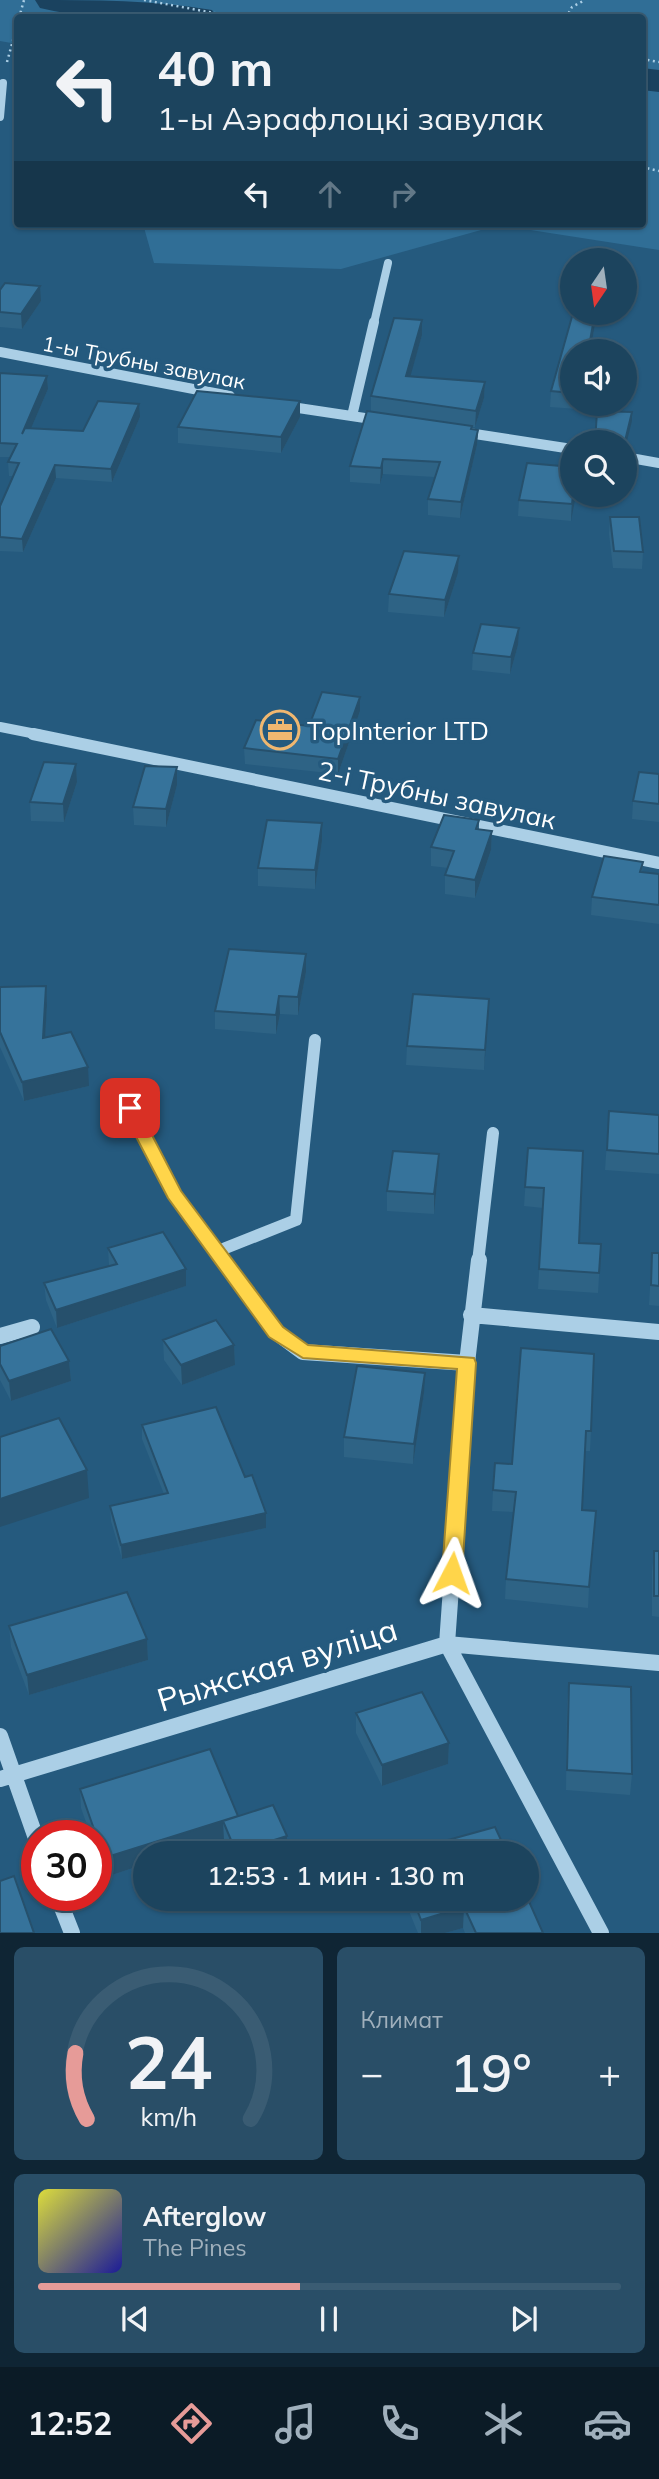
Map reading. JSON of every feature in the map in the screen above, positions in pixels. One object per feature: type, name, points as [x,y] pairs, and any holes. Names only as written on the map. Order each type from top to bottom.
[{"type":"street","points":[[0,117],[3,83]]},
{"type":"street","points":[[352,416],[388,263]]},
{"type":"street","name":"1-ы Трубны завулак","points":[[0,352],[241,398]]},
{"type":"street","name":"1-ы Трубны завулак","points":[[268,403],[385,421]]},
{"type":"street","points":[[449,430],[560,447]]},
{"type":"street","points":[[637,459],[659,463]]},
{"type":"street","name":"2-і Трубны завулак","points":[[0,727],[659,863]]},
{"type":"street","points":[[218,1251],[296,1220],[314,1040]]},
{"type":"street","points":[[119,1086],[174,1194],[276,1332],[303,1352],[467,1363]]},
{"type":"street","points":[[493,1133],[471,1315],[447,1644],[601,1933]]},
{"type":"street","points":[[471,1315],[659,1332]]},
{"type":"street","points":[[0,1336],[32,1327]]},
{"type":"street","name":"Рыжская вуліца","points":[[6,1777],[447,1644],[659,1663]]},
{"type":"street","points":[[0,1736],[6,1777],[27,1820]]},
{"type":"street","points":[[63,1911],[72,1933]]},
{"type":"path","points":[[144,0],[219,14]]},
{"type":"path","points":[[568,14],[572,7],[585,0]]},
{"type":"path","points":[[3,83],[14,33]]},
{"type":"path","points":[[9,49],[14,48]]},
{"type":"shaded area","points":[[0,0],[659,0],[659,250],[518,228],[646,228],[646,14],[14,14],[14,43],[0,41]]},
{"type":"shaded area","points":[[144,228],[488,228],[341,269],[154,263]]},
{"type":"building","points":[[5,283],[40,286],[21,314],[0,312],[0,290]]},
{"type":"building","points":[[394,318],[422,320],[406,376],[485,382],[476,411],[371,396]]},
{"type":"building","points":[[569,326],[593,326],[590,339],[566,339]]},
{"type":"building","points":[[560,359],[560,392],[551,391]]},
{"type":"building","points":[[0,373],[47,376],[22,434],[25,428],[83,431],[98,401],[139,404],[111,469],[55,465],[22,539],[0,537],[0,506],[19,463],[8,462],[17,444],[0,443]]},
{"type":"building","points":[[197,391],[300,401],[281,437],[178,427]]},
{"type":"building","points":[[367,411],[472,426],[471,429],[478,430],[461,502],[428,499],[440,462],[383,459],[381,468],[350,466]]},
{"type":"building","points":[[597,416],[631,416],[628,430],[596,430]]},
{"type":"building","points":[[527,463],[560,466],[560,503],[519,500]]},
{"type":"building","points":[[610,517],[639,517],[643,552],[614,551]]},
{"type":"building","points":[[404,551],[459,556],[445,600],[389,594]]},
{"type":"building","points":[[481,624],[519,628],[511,657],[473,653]]},
{"type":"building","points":[[322,692],[360,697],[338,759],[244,748],[256,720],[309,726]]},
{"type":"building","points":[[44,762],[76,764],[63,804],[30,802]]},
{"type":"building","points":[[145,766],[177,767],[166,809],[133,807]]},
{"type":"building","points":[[639,772],[659,774],[659,804],[633,801]]},
{"type":"building","points":[[444,815],[479,820],[476,829],[492,831],[475,880],[445,875],[454,851],[431,847]]},
{"type":"building","points":[[267,820],[322,823],[315,870],[258,868]]},
{"type":"building","points":[[604,856],[643,862],[640,872],[659,874],[659,905],[592,897]]},
{"type":"building","points":[[229,949],[306,954],[298,997],[279,996],[276,1015],[215,1011]]},
{"type":"building","points":[[46,986],[43,1038],[71,1032],[88,1067],[22,1082],[0,1032],[0,987]]},
{"type":"building","points":[[413,994],[489,999],[485,1050],[407,1046]]},
{"type":"building","points":[[609,1111],[659,1115],[659,1154],[607,1150]]},
{"type":"building","points":[[528,1148],[583,1151],[579,1243],[601,1244],[599,1273],[539,1269],[544,1188],[525,1187]]},
{"type":"building","points":[[393,1151],[439,1154],[434,1194],[387,1191]]},
{"type":"building","points":[[163,1232],[186,1269],[56,1310],[44,1283],[117,1264],[108,1248]]},
{"type":"building","points":[[652,1253],[659,1253],[659,1286],[651,1285]]},
{"type":"building","points":[[216,1320],[234,1345],[181,1365],[163,1340]]},
{"type":"building","points":[[51,1329],[69,1361],[9,1381],[0,1364],[0,1346]]},
{"type":"building","points":[[521,1348],[594,1354],[591,1431],[586,1431],[582,1510],[596,1511],[589,1587],[506,1579],[516,1492],[493,1490],[495,1463],[512,1464]]},
{"type":"building","points":[[357,1366],[425,1373],[414,1444],[344,1437]]},
{"type":"building","points":[[216,1407],[245,1477],[252,1475],[266,1513],[121,1545],[110,1506],[168,1493],[142,1425]]},
{"type":"building","points":[[59,1418],[87,1470],[0,1499],[0,1437]]},
{"type":"building","points":[[654,1551],[659,1551],[659,1596],[654,1596]]},
{"type":"building","points":[[127,1592],[147,1639],[27,1675],[9,1626]]},
{"type":"building","points":[[569,1683],[631,1687],[632,1774],[567,1770]]},
{"type":"building","points":[[422,1692],[449,1743],[382,1765],[356,1713]]},
{"type":"building","points":[[210,1749],[238,1816],[158,1841],[133,1841],[133,1849],[112,1855],[112,1820],[91,1820],[80,1789]]},
{"type":"building","points":[[273,1805],[287,1836],[271,1841],[231,1841],[223,1821]]},
{"type":"building","points":[[495,1827],[501,1841],[444,1841]]},
{"type":"building","points":[[14,1876],[21,1896],[21,1911],[26,1911],[34,1933],[0,1933],[0,1881]]},
{"type":"building","points":[[418,1911],[451,1911],[421,1920]]},
{"type":"building","points":[[466,1911],[533,1911],[543,1933],[476,1933]]},
{"type":"waterway","points":[[53,0],[167,14]]},
{"type":"waterway","points":[[646,79],[659,81]]},
{"type":"place","name":"TopInterior LTD","points":[[280,730]]},
{"type":"route","points":[[130,1108],[174,1194],[276,1332],[303,1352],[467,1363],[452,1573]]}]
